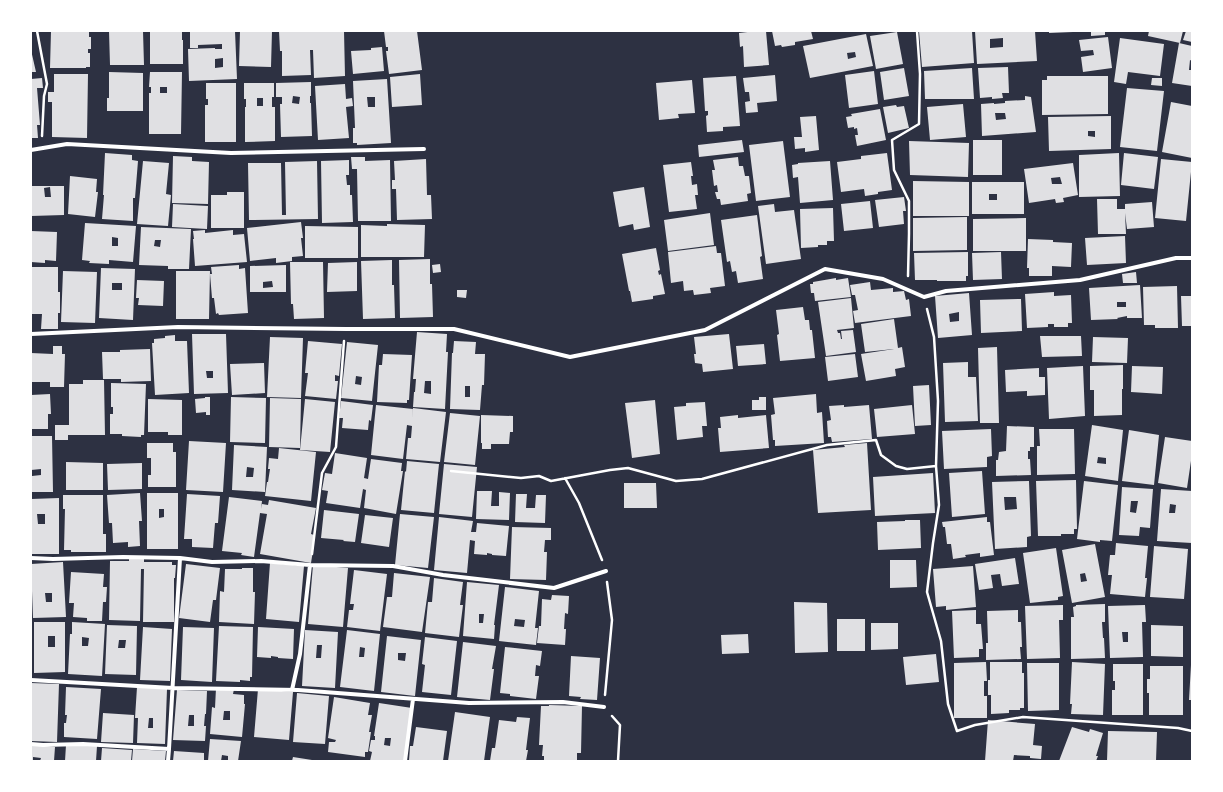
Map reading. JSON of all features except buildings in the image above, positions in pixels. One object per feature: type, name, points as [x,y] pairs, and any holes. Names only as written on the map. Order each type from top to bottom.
[{"type":"street","points":[[31,150],[66,144],[231,153],[424,149]]},
{"type":"street","points":[[31,334],[178,327],[454,329],[570,357],[705,330],[825,269],[883,279],[924,297],[946,291],[1080,280],[1176,258],[1192,258]]},
{"type":"street","points":[[31,558],[180,558],[212,562],[261,561],[310,565],[393,566],[443,575],[554,588],[606,571]]},
{"type":"street","points":[[168,761],[180,558]]},
{"type":"street","points":[[292,690],[300,654],[310,565]]},
{"type":"street","points":[[31,680],[173,688],[292,690],[469,703],[563,702],[604,707]]},
{"type":"street","points":[[405,761],[413,699]]},
{"type":"street","points":[[31,744],[83,744],[169,749]]},
{"type":"path","points":[[37,31],[47,84],[44,96],[42,148]]},
{"type":"path","points":[[908,280],[908,201],[894,170],[892,140],[919,124],[920,74],[917,31]]},
{"type":"path","points":[[924,297],[934,337],[938,401],[936,466],[939,505],[932,543],[927,592],[941,641],[948,704],[957,731],[975,725],[1023,718],[1178,728],[1192,731]]},
{"type":"path","points":[[310,565],[322,473],[336,448],[346,329]]},
{"type":"path","points":[[451,471],[521,478],[539,476],[551,481],[628,468],[676,481],[702,479],[828,445],[876,440],[881,455],[896,466],[907,469],[936,466]]},
{"type":"path","points":[[565,478],[579,504],[606,571],[612,620],[604,707],[620,725],[618,761]]}]
